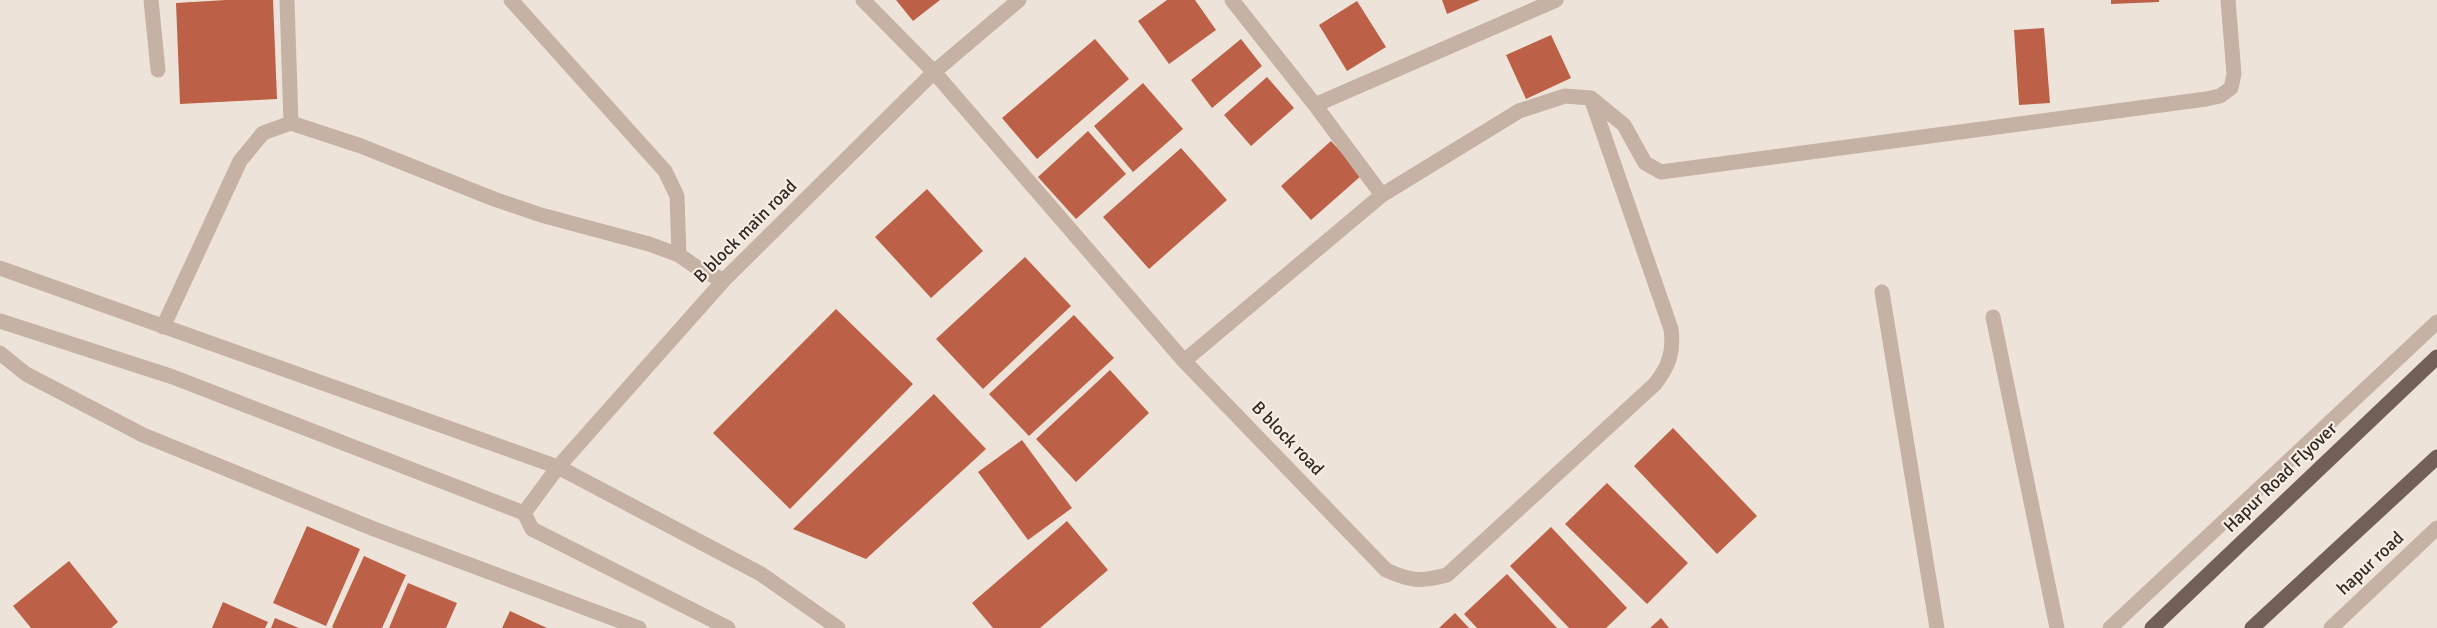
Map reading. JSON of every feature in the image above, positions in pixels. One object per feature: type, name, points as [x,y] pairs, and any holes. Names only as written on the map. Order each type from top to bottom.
[{"type":"main road","name":"Hapur Road Flyover","points":[[2152,628],[2437,357]]},
{"type":"main road","points":[[2253,628],[2437,457]]},
{"type":"street","points":[[151,0],[158,70]]},
{"type":"street","points":[[286,0],[291,123]]},
{"type":"street","points":[[511,0],[665,171],[677,196],[679,255]]},
{"type":"street","name":"B block road","points":[[863,0],[934,72],[1184,361],[1386,570],[1404,578],[1425,581],[1447,575],[1655,384],[1668,366],[1673,346],[1671,329],[1591,98]]},
{"type":"street","name":"B block main road","points":[[524,513],[558,467],[724,280],[934,72],[1019,0]]},
{"type":"street","points":[[1232,0],[1382,195]]},
{"type":"street","points":[[1315,105],[1556,0]]},
{"type":"street","points":[[1184,361],[1382,195],[1519,111],[1565,96],[1591,98],[1624,125],[1645,163],[1661,172],[2206,99],[2220,96],[2231,88],[2234,74],[2228,0]]},
{"type":"street","points":[[163,327],[240,161],[263,134],[291,123],[361,146],[494,199],[541,215],[649,244],[679,255],[702,271],[724,280]]},
{"type":"street","points":[[0,268],[558,467],[761,574],[838,628]]},
{"type":"street","points":[[1881,292],[1937,628]]},
{"type":"street","points":[[1993,317],[2057,628]]},
{"type":"street","points":[[0,321],[173,377],[524,513],[532,529],[728,628]]},
{"type":"street","points":[[2110,628],[2437,322]]},
{"type":"street","points":[[0,353],[26,374],[143,435],[374,529],[607,614],[639,628]]},
{"type":"street","name":"hapur road","points":[[2331,628],[2437,528]]},
{"type":"building","points":[[273,0],[277,99],[180,104],[176,3]]},
{"type":"building","points":[[896,0],[940,0],[913,21]]},
{"type":"building","points":[[1167,0],[1195,0],[1216,30],[1169,64],[1138,21]]},
{"type":"building","points":[[1442,0],[1480,0],[1447,14]]},
{"type":"building","points":[[2111,0],[2159,0],[2159,2],[2111,4]]},
{"type":"building","points":[[1357,1],[1386,47],[1347,71],[1319,25]]},
{"type":"building","points":[[2044,28],[2050,103],[2019,105],[2014,30]]},
{"type":"building","points":[[1551,35],[1571,78],[1526,99],[1506,55]]},
{"type":"building","points":[[1095,39],[1129,79],[1037,159],[1002,118]]},
{"type":"building","points":[[1241,39],[1262,66],[1212,108],[1191,80]]},
{"type":"building","points":[[1267,77],[1294,108],[1251,146],[1224,115]]},
{"type":"building","points":[[1143,83],[1183,129],[1133,172],[1094,126]]},
{"type":"building","points":[[1088,131],[1126,174],[1076,219],[1038,177]]},
{"type":"building","points":[[1331,141],[1362,175],[1311,220],[1281,186]]},
{"type":"building","points":[[1181,148],[1227,200],[1149,269],[1103,217]]},
{"type":"building","points":[[927,189],[983,251],[931,298],[875,237]]},
{"type":"building","points":[[1025,257],[1071,306],[983,389],[936,339]]},
{"type":"building","points":[[836,309],[913,384],[790,509],[713,433]]},
{"type":"building","points":[[1074,315],[1114,358],[1029,436],[989,394]]},
{"type":"building","points":[[1110,370],[1149,413],[1076,482],[1036,439]]},
{"type":"building","points":[[934,394],[986,449],[866,559],[793,529]]},
{"type":"building","points":[[1673,428],[1757,516],[1717,554],[1634,466]]},
{"type":"building","points":[[1022,440],[1072,508],[1028,540],[978,472]]},
{"type":"building","points":[[1607,483],[1688,563],[1647,604],[1565,524]]},
{"type":"building","points":[[1067,521],[1108,570],[1040,628],[993,628],[972,603]]},
{"type":"building","points":[[307,526],[360,549],[326,626],[273,603]]},
{"type":"building","points":[[1551,527],[1627,608],[1606,628],[1569,628],[1510,566]]},
{"type":"building","points":[[364,556],[406,575],[382,628],[334,628],[332,627]]},
{"type":"building","points":[[69,561],[118,622],[111,628],[31,628],[13,606]]},
{"type":"building","points":[[1507,574],[1557,628],[1477,628],[1464,614]]},
{"type":"building","points":[[408,583],[457,603],[446,628],[389,628]]},
{"type":"building","points":[[223,602],[268,622],[265,628],[212,628]]},
{"type":"building","points":[[510,611],[547,628],[502,628]]},
{"type":"building","points":[[1455,613],[1469,628],[1439,628]]},
{"type":"building","points":[[275,618],[299,628],[271,628]]},
{"type":"building","points":[[1661,618],[1669,628],[1650,628]]}]
